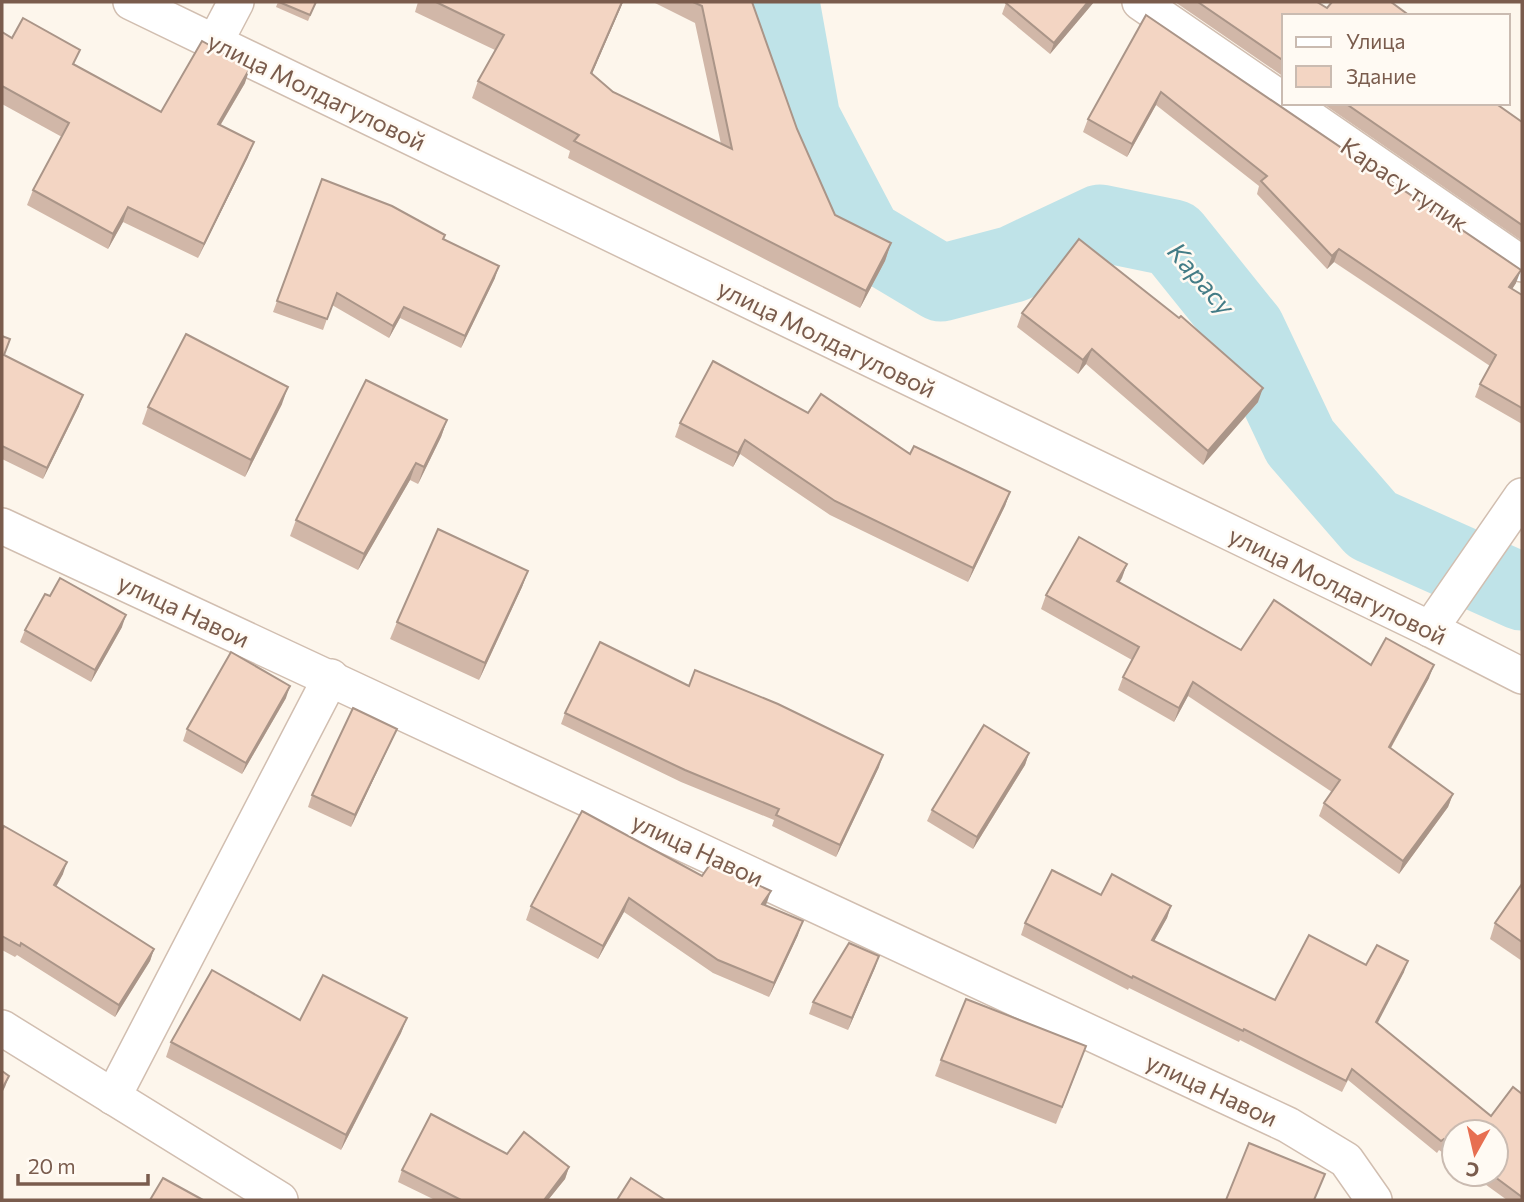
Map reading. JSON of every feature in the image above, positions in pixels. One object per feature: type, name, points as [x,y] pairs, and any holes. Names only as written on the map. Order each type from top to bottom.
[{"type":"street","name":"улица Молдагуловой","points":[[131,2],[1430,629],[1522,676]]},
{"type":"street","points":[[215,42],[236,2]]},
{"type":"street","name":"Карасу тупик","points":[[1139,2],[1282,99]]},
{"type":"street","name":"Карасу тупик","points":[[1290,105],[1522,264]]},
{"type":"street","points":[[1430,629],[1522,496]]},
{"type":"street","name":"улица Навои","points":[[2,526],[1288,1125],[1346,1160],[1374,1200]]},
{"type":"street","points":[[113,1097],[331,677]]},
{"type":"street","points":[[2,1028],[280,1200]]},
{"type":"building","points":[[279,2],[316,2],[310,15]]},
{"type":"building","points":[[436,2],[622,2],[591,73],[613,92],[732,149],[702,6],[693,2],[752,2],[797,129],[835,215],[891,243],[866,291],[574,141],[579,135],[478,81],[504,35]]},
{"type":"building","points":[[1007,2],[1088,2],[1054,43]]},
{"type":"building","points":[[1198,2],[1317,2],[1327,8],[1332,2],[1391,2],[1407,14],[1282,14],[1282,60]]},
{"type":"building","points":[[1146,15],[1521,270],[1509,287],[1522,295],[1522,408],[1480,384],[1496,355],[1339,249],[1332,256],[1261,181],[1267,176],[1161,92],[1132,144],[1088,119]]},
{"type":"building","points":[[23,18],[80,50],[73,64],[161,112],[202,41],[250,68],[218,124],[254,142],[204,244],[128,207],[113,234],[33,190],[69,123],[2,86],[2,32],[12,38]]},
{"type":"building","points":[[1348,105],[1498,105],[1522,122],[1522,225]]},
{"type":"building","points":[[322,179],[392,206],[445,235],[443,239],[499,266],[465,336],[404,307],[393,326],[337,293],[327,319],[277,301]]},
{"type":"building","points":[[1079,239],[1179,318],[1181,316],[1263,388],[1208,451],[1092,349],[1083,360],[1022,313]]},
{"type":"building","points":[[186,334],[288,387],[251,460],[148,407]]},
{"type":"building","points":[[2,336],[10,339],[4,355],[83,395],[47,468],[2,446]]},
{"type":"building","points":[[713,361],[808,413],[821,394],[910,454],[914,446],[1010,492],[973,568],[835,501],[745,440],[738,453],[680,423]]},
{"type":"building","points":[[366,380],[447,420],[424,467],[416,463],[364,554],[296,520]]},
{"type":"building","points":[[438,529],[528,571],[485,663],[397,622]]},
{"type":"building","points":[[1079,537],[1127,564],[1117,581],[1241,650],[1274,600],[1371,665],[1386,638],[1434,665],[1389,747],[1453,794],[1403,861],[1324,803],[1340,780],[1193,682],[1179,708],[1123,677],[1139,647],[1046,595]]},
{"type":"building","points":[[60,578],[126,615],[95,670],[25,630],[45,594],[50,596]]},
{"type":"building","points":[[600,642],[689,686],[695,670],[778,704],[883,755],[840,845],[776,815],[779,809],[685,770],[565,713]]},
{"type":"building","points":[[231,652],[290,686],[246,763],[187,729]]},
{"type":"building","points":[[353,708],[397,729],[355,815],[312,795]]},
{"type":"building","points":[[984,725],[1029,753],[977,837],[932,810]]},
{"type":"building","points":[[582,811],[702,876],[711,863],[771,891],[762,904],[803,921],[774,983],[718,960],[629,898],[603,946],[531,906]]},
{"type":"building","points":[[4,826],[67,862],[54,885],[154,949],[119,1005],[21,943],[20,946],[2,936]]},
{"type":"building","points":[[1052,870],[1101,895],[1112,874],[1171,906],[1152,940],[1275,1000],[1309,935],[1366,965],[1377,945],[1408,961],[1376,1022],[1491,1116],[1513,1087],[1522,1094],[1522,1197],[1510,1188],[1510,1118],[1440,1118],[1440,1140],[1352,1069],[1346,1081],[1025,923]]},
{"type":"building","points":[[1522,884],[1522,942],[1495,923]]},
{"type":"building","points":[[849,943],[879,956],[852,1018],[813,1002]]},
{"type":"building","points":[[212,970],[300,1020],[323,975],[407,1018],[346,1135],[171,1042]]},
{"type":"building","points":[[966,999],[1086,1046],[1062,1107],[941,1060]]},
{"type":"building","points":[[2,1071],[9,1076],[2,1089]]},
{"type":"building","points":[[431,1114],[507,1154],[524,1132],[569,1167],[544,1200],[461,1200],[402,1170]]},
{"type":"building","points":[[1249,1143],[1325,1174],[1314,1200],[1226,1200]]},
{"type":"building","points":[[163,1178],[203,1200],[150,1200]]},
{"type":"building","points":[[631,1178],[665,1200],[617,1200]]},
{"type":"waterway","name":"Карасу","points":[[781,2],[802,119],[864,237],[941,283],[1013,264],[1100,223],[1173,238],[1247,330],[1300,442],[1372,525],[1522,592]]}]
